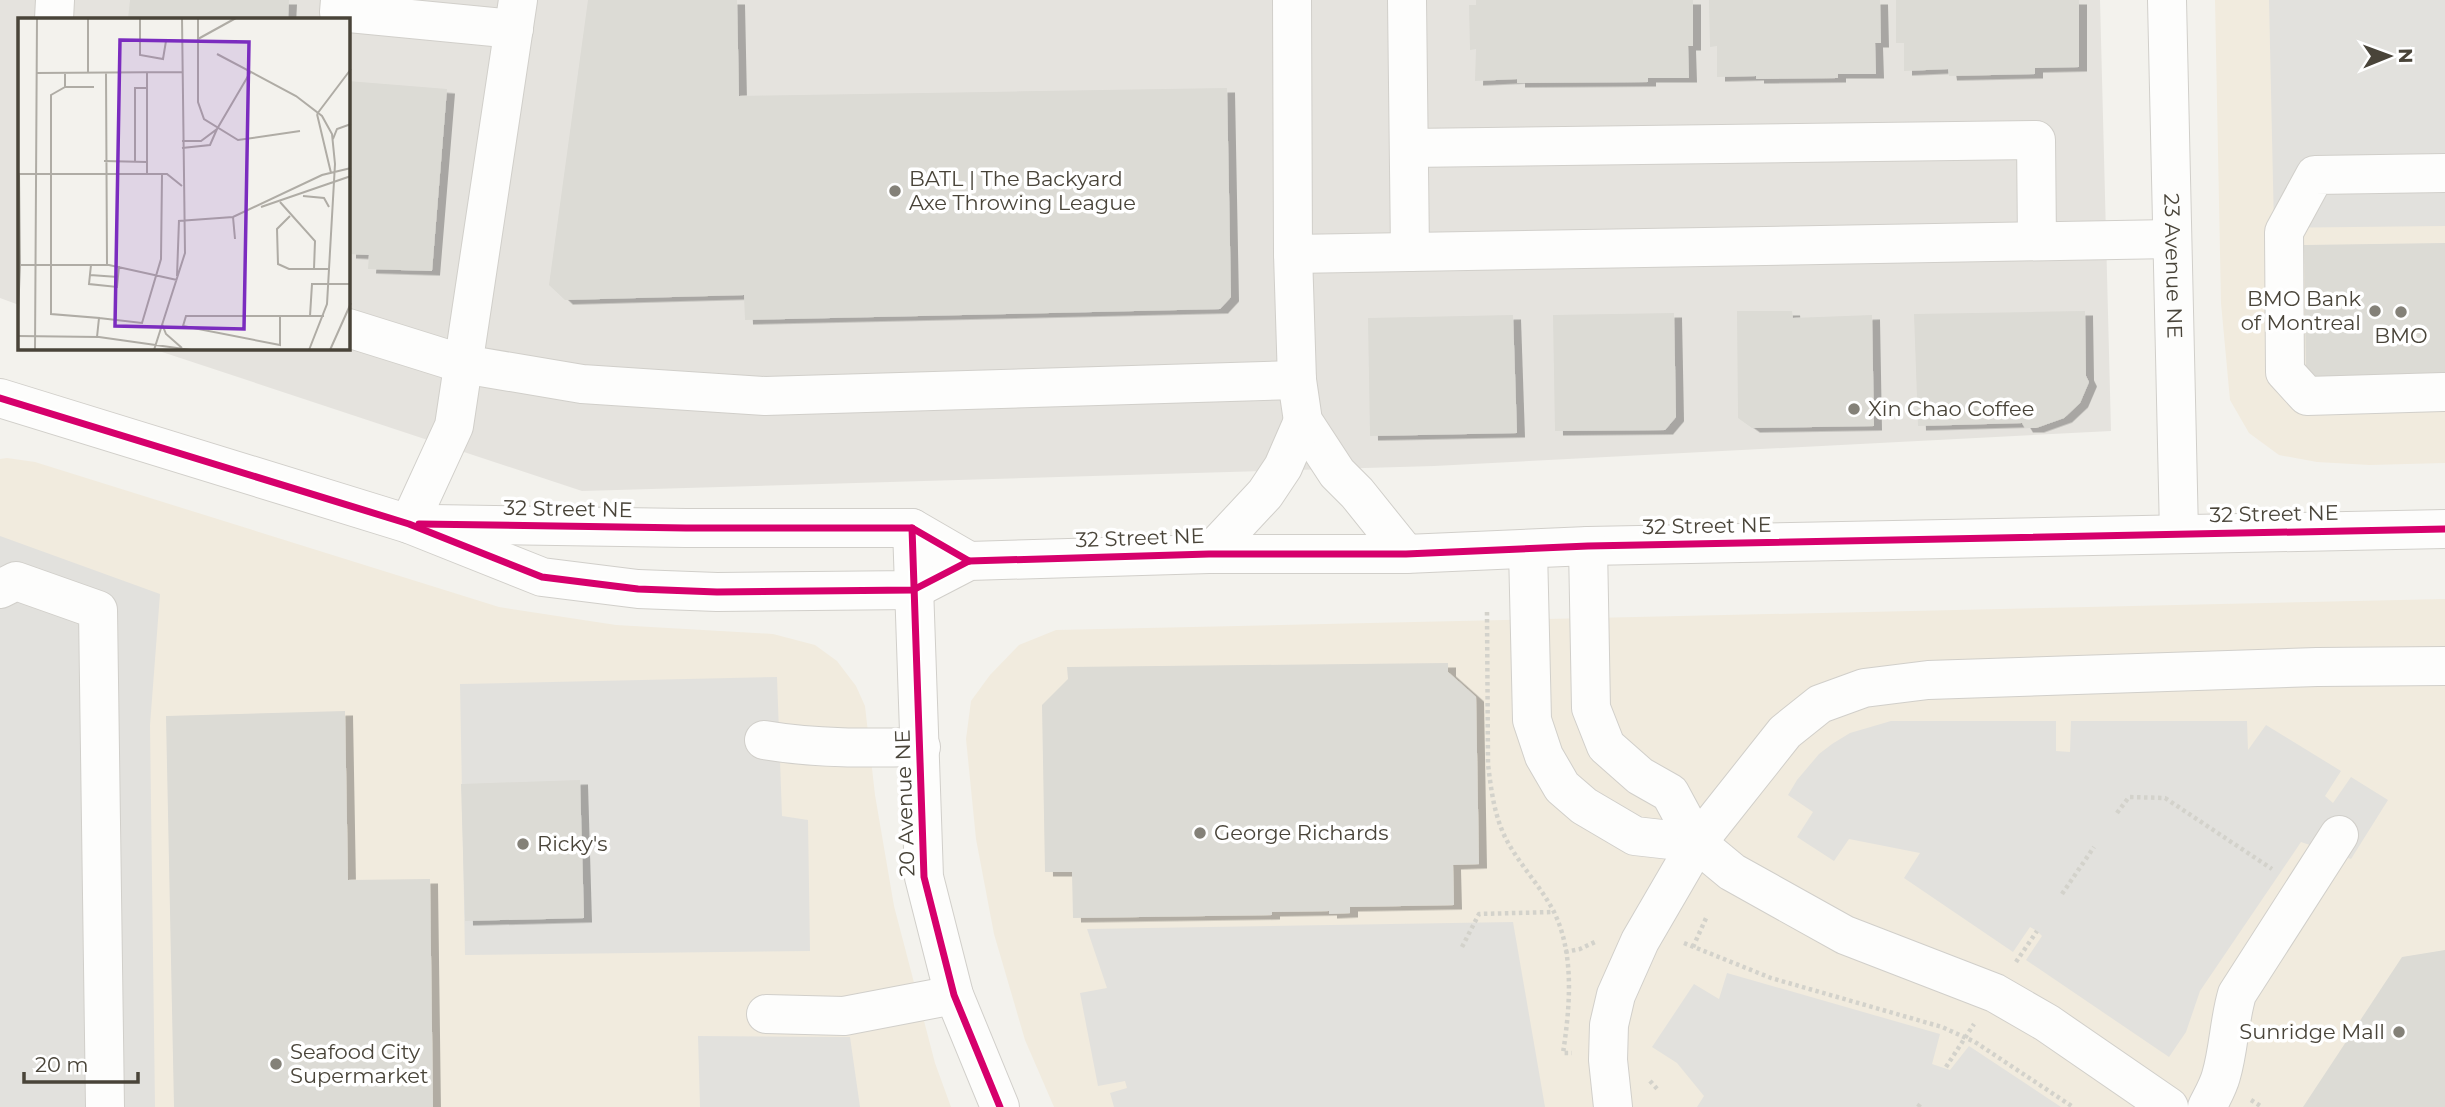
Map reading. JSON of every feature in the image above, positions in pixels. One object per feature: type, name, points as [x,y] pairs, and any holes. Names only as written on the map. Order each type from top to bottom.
[{"type":"street","points":[[54,18],[55,0]]},
{"type":"street","points":[[340,0],[339,12],[421,10],[516,14],[454,426],[409,524]]},
{"type":"street","points":[[1292,0],[1293,254],[1297,380],[1303,421],[1338,473],[1357,492],[1406,554]]},
{"type":"street","points":[[1406,0],[1410,252]]},
{"type":"street","name":"23 Avenue NE","points":[[2167,0],[2179,533]]},
{"type":"street","points":[[1409,148],[2036,140],[2037,242]]},
{"type":"street","points":[[2443,392],[2307,396],[2286,372],[2284,232],[2315,175],[2445,173]]},
{"type":"street","points":[[1293,254],[2172,239]]},
{"type":"street","points":[[350,329],[463,363],[582,384],[765,396],[1297,380]]},
{"type":"street","name":"32 Street NE","points":[[10,407],[409,524],[542,577],[651,590],[913,590],[970,561],[1209,554],[1406,554],[1588,546],[2445,529]]},
{"type":"street","points":[[1209,554],[1265,494],[1283,467],[1303,421]]},
{"type":"street","name":"32 Street NE","points":[[409,524],[912,528],[970,561]]},
{"type":"street","name":"20 Avenue NE","points":[[912,528],[924,877],[954,995],[1000,1107]]},
{"type":"street","points":[[1588,546],[1591,708],[1606,746],[1640,776],[1670,793],[1697,843],[1732,872],[1845,935],[1995,993],[2047,1023],[2169,1107]]},
{"type":"street","points":[[1528,549],[1532,720],[1544,756],[1562,787],[1584,806],[1635,836],[1697,843]]},
{"type":"street","points":[[0,589],[16,582],[97,610],[105,1107]]},
{"type":"street","points":[[1614,1107],[1608,1060],[1609,1024],[1616,995],[1640,941],[1697,843],[1785,732],[1820,704],[1864,688],[1928,680],[2317,667],[2445,666]]},
{"type":"street","points":[[764,740],[816,747],[921,747]]},
{"type":"street","points":[[2207,1107],[2221,1079],[2237,994],[2339,835]]},
{"type":"street","points":[[766,1014],[844,1016],[954,995]]},
{"type":"path","points":[[1487,612],[1488,764],[1493,801],[1505,837],[1554,912],[1565,952],[1568,977],[1569,1004],[1563,1053],[1583,1053]]},
{"type":"path","points":[[2117,813],[2129,797],[2165,798],[2276,872]]},
{"type":"path","points":[[2062,894],[2094,847]]},
{"type":"path","points":[[1462,947],[1479,914],[1554,912]]},
{"type":"path","points":[[1693,947],[1707,916]]},
{"type":"path","points":[[2010,971],[2037,931]]},
{"type":"path","points":[[1674,939],[1771,978],[1966,1036],[2073,1107]]},
{"type":"path","points":[[1946,1067],[1980,1016]]},
{"type":"shaded area","points":[[0,0],[2100,0],[2111,431],[1434,466],[582,491],[156,350],[350,350],[350,18],[18,18],[18,305],[0,298]]},
{"type":"shaded area","points":[[2215,0],[2445,0],[2445,463],[2370,465],[2317,462],[2279,455],[2249,433],[2230,400],[2221,303]]},
{"type":"shaded area","points":[[2269,0],[2445,0],[2445,226],[2274,228]]},
{"type":"shaded area","points":[[0,459],[35,462],[499,607],[616,625],[773,634],[815,645],[837,661],[856,686],[865,706],[875,795],[894,906],[935,1063],[951,1107],[0,1107]]},
{"type":"shaded area","points":[[0,536],[160,594],[150,725],[155,1107],[0,1107]]},
{"type":"shaded area","points":[[2445,599],[2445,1107],[1054,1107],[1025,1040],[994,934],[976,839],[966,739],[971,701],[990,675],[1019,645],[1056,630]]},
{"type":"shaded area","name":"Ricky's","points":[[777,677],[782,816],[808,820],[810,951],[465,955],[460,684]]},
{"type":"shaded area","points":[[1891,721],[2056,721],[2056,751],[2070,752],[2071,721],[2247,721],[2248,750],[2266,725],[2341,771],[2325,796],[2333,803],[2351,777],[2388,800],[2351,859],[2301,842],[2200,991],[2186,1032],[2169,1057],[2026,960],[2042,936],[2037,931],[2030,927],[2013,952],[1904,878],[1920,853],[1849,839],[1834,861],[1797,837],[1813,812],[1788,795],[1797,780],[1819,754],[1832,744],[1850,733]]},
{"type":"shaded area","points":[[1513,922],[1545,1107],[1114,1107],[1110,1093],[1127,1088],[1125,1081],[1098,1086],[1080,993],[1107,988],[1087,929]]},
{"type":"shaded area","points":[[1727,973],[1940,1034],[1932,1064],[1950,1070],[1969,1046],[2061,1107],[1697,1107],[1704,1096],[1677,1063],[1652,1047],[1694,984],[1719,999]]},
{"type":"shaded area","points":[[698,1036],[850,1037],[860,1107],[700,1107]]},
{"type":"building","points":[[130,0],[289,0],[288,18],[128,18]]},
{"type":"building","name":"BATL | The Backyard Axe Throwing League","points":[[588,0],[737,0],[739,96],[1227,88],[1231,297],[1220,309],[745,320],[744,295],[565,300],[549,285]]},
{"type":"building","points":[[1476,0],[1693,0],[1693,46],[1688,46],[1689,78],[1648,78],[1648,82],[1517,83],[1517,79],[1475,81],[1476,49],[1470,50],[1469,5],[1476,5]]},
{"type":"building","points":[[1709,0],[1880,0],[1881,43],[1875,43],[1876,74],[1838,74],[1838,78],[1717,77],[1717,46],[1710,47]]},
{"type":"building","points":[[1896,0],[2079,0],[2079,67],[2035,68],[2035,74],[1949,76],[1948,69],[1904,71],[1904,43],[1896,43]]},
{"type":"building","points":[[350,81],[447,89],[432,271],[368,269],[369,255],[350,254]]},
{"type":"building","name":"BMO Bank of Montreal","points":[[2445,243],[2445,376],[2306,379],[2304,245]]},
{"type":"building","points":[[1737,311],[1792,311],[1793,318],[1872,315],[1874,426],[1752,428],[1738,418]]},
{"type":"building","points":[[2085,311],[2086,376],[2089,382],[2080,403],[2064,418],[2036,428],[2025,428],[2022,423],[1918,426],[1914,314]]},
{"type":"building","points":[[1674,313],[1676,417],[1665,430],[1555,431],[1553,315]]},
{"type":"building","points":[[1513,315],[1517,433],[1370,436],[1368,318]]},
{"type":"building","points":[[1448,663],[1448,672],[1476,697],[1479,864],[1453,865],[1454,905],[1350,907],[1350,913],[1329,914],[1329,911],[1272,912],[1272,915],[1073,918],[1072,872],[1045,872],[1042,705],[1068,679],[1067,667]]},
{"type":"building","points":[[345,711],[348,880],[430,879],[433,1107],[174,1107],[166,716]]},
{"type":"building","points":[[580,780],[584,918],[465,921],[461,784]]},
{"type":"building","name":"Sunridge Mall","points":[[2445,950],[2445,1107],[2303,1107],[2402,957]]},
{"type":"cycle path","points":[[0,398],[409,524],[542,577],[638,589],[717,592],[913,590],[969,561],[1209,554],[1406,554],[1588,546],[2445,529]]},
{"type":"cycle path","points":[[419,524],[912,528],[969,561]]},
{"type":"cycle path","points":[[912,528],[924,877],[954,995],[1000,1107]]},
{"type":"place","name":"BATL | The Backyard Axe Throwing League","points":[[895,191]]},
{"type":"place","name":"BMO Bank of Montreal","points":[[2375,311]]},
{"type":"place","name":"BMO","points":[[2401,312]]},
{"type":"place","name":"Xin Chao Coffee","points":[[1854,409]]},
{"type":"place","name":"George Richards","points":[[1200,833]]},
{"type":"place","name":"Ricky's","points":[[523,844]]},
{"type":"place","name":"Sunridge Mall","points":[[2399,1032]]},
{"type":"place","name":"Seafood City Supermarket","points":[[276,1064]]}]
